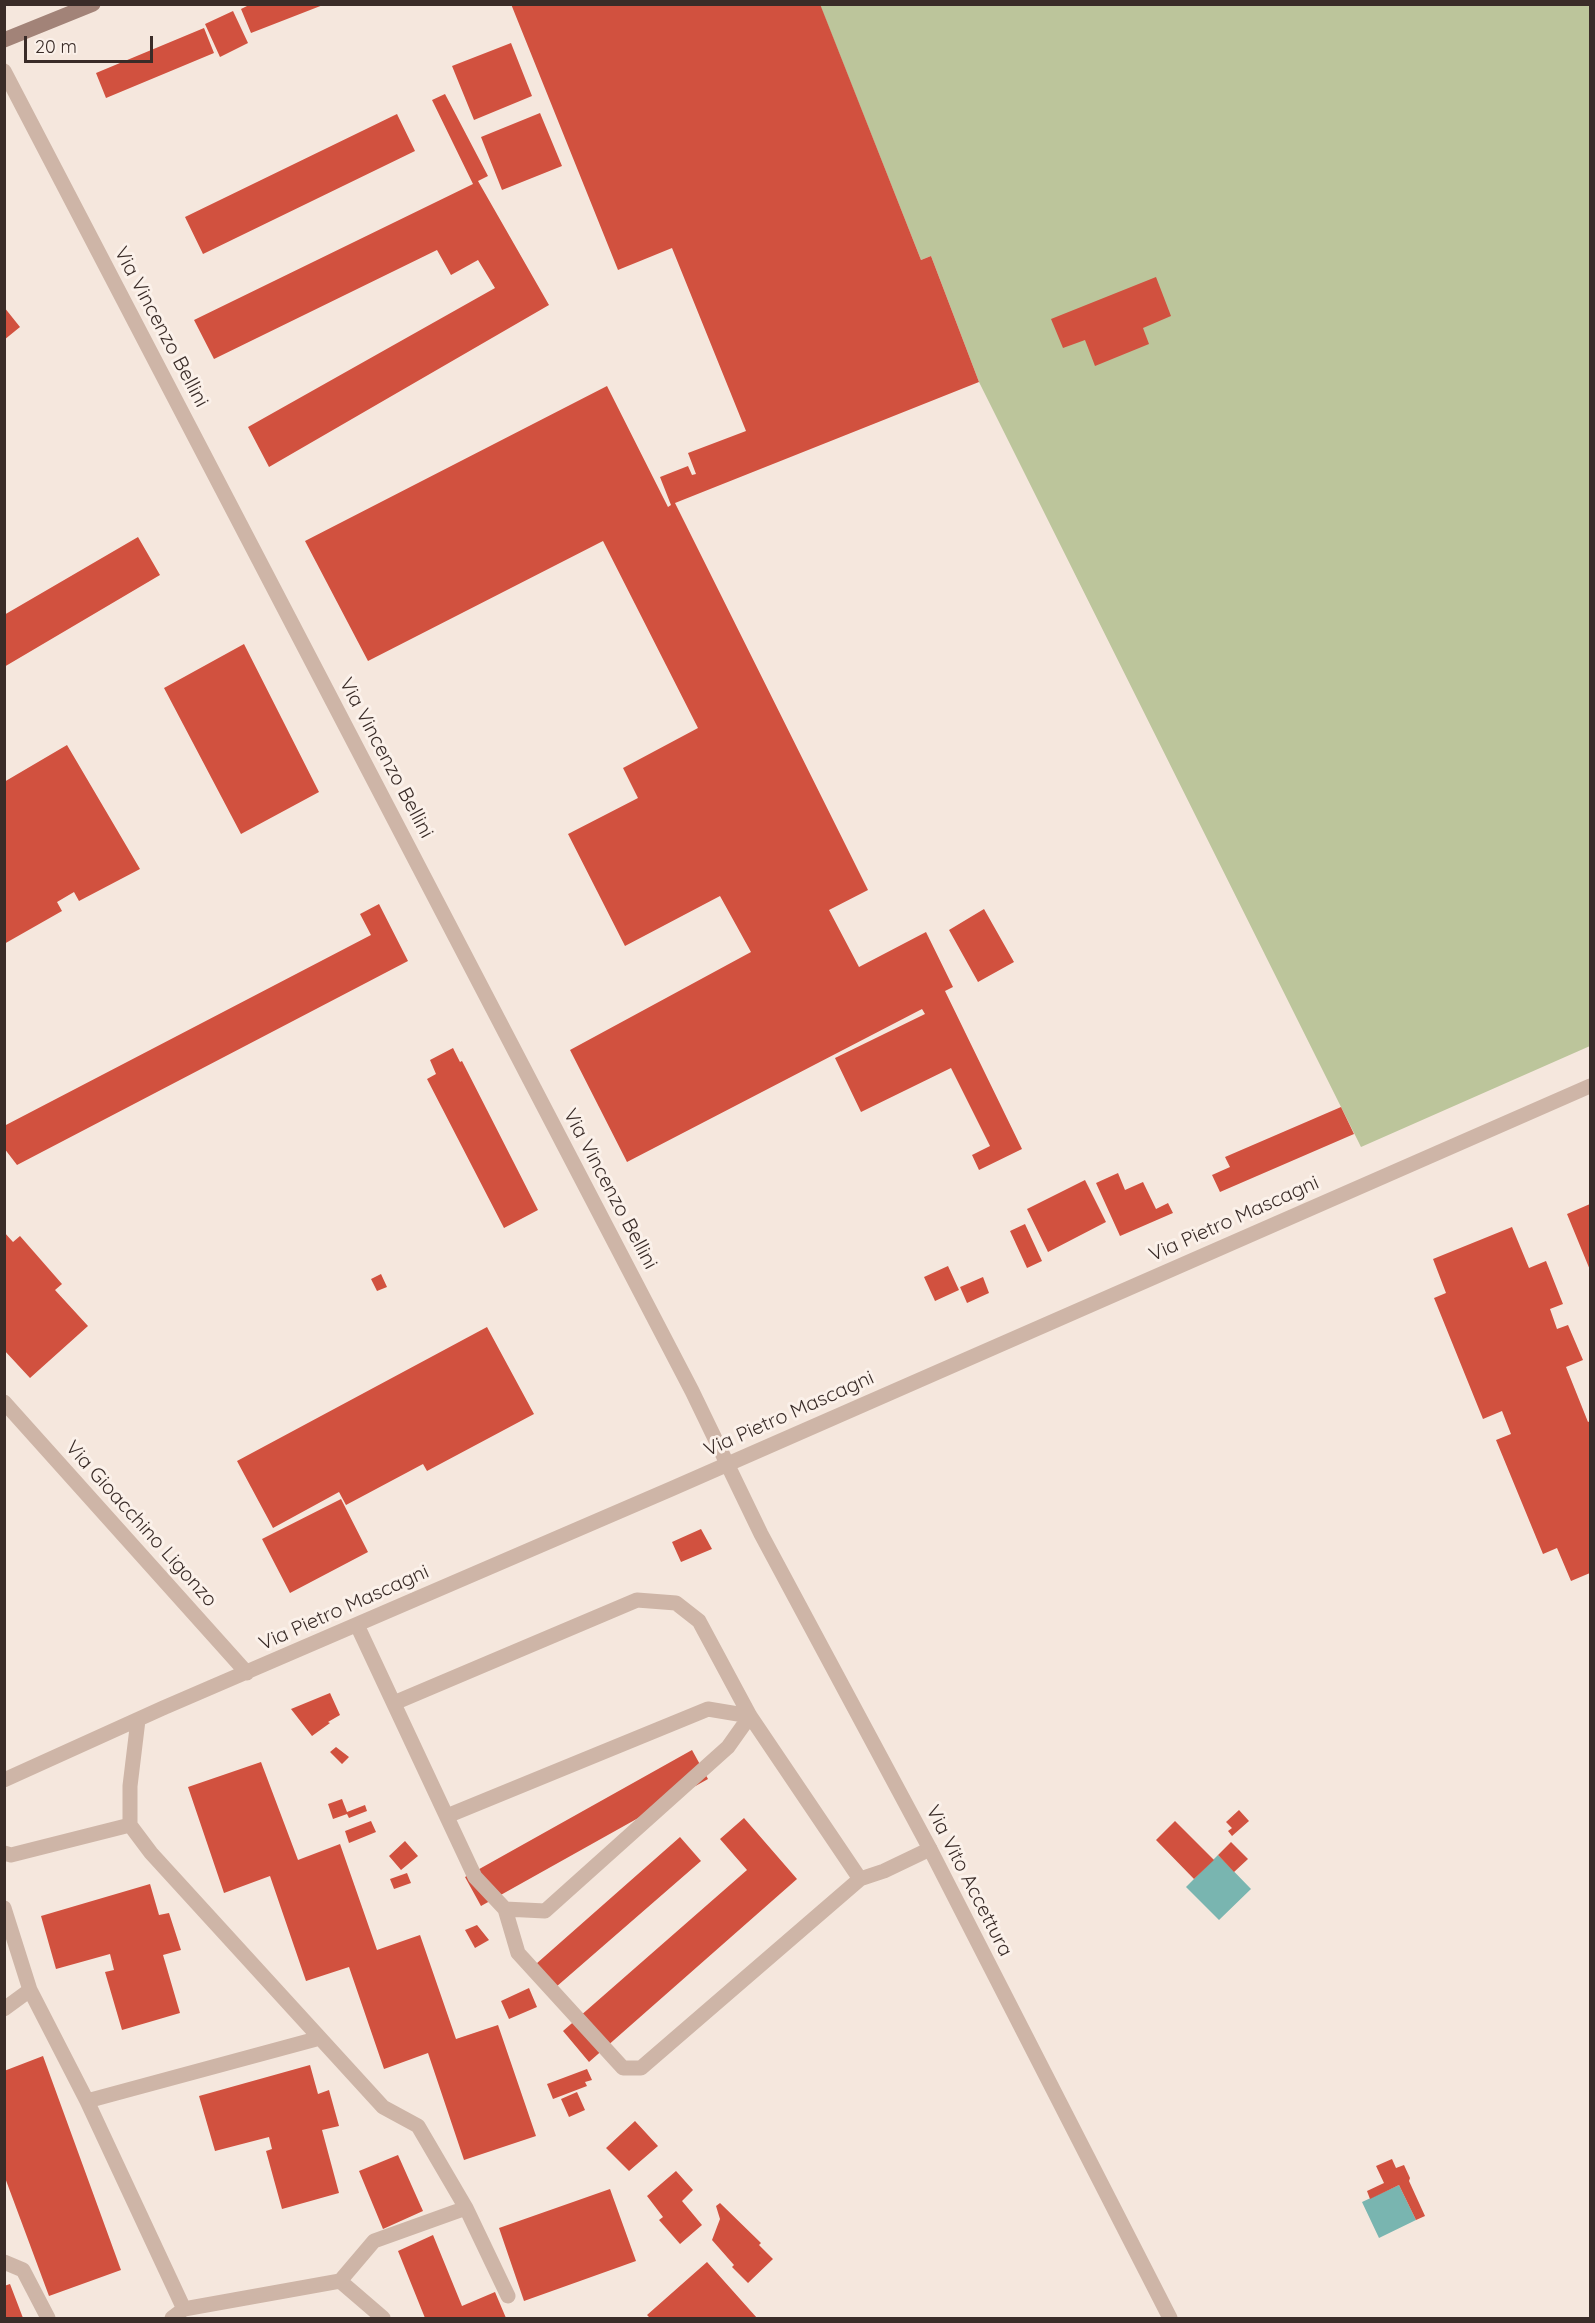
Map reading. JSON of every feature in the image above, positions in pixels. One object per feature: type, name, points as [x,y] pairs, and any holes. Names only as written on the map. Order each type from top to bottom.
[{"type":"main road","points":[[4,40],[93,4]]},
{"type":"street","name":"Via Vincenzo Bellini","points":[[4,71],[728,1464]]},
{"type":"street","name":"Via Pietro Mascagni","points":[[4,1780],[1590,1086]]},
{"type":"street","name":"Via Gioacchino Ligonzo","points":[[4,1402],[247,1673]]},
{"type":"street","name":"Via Vito Accettura","points":[[728,1464],[761,1534],[930,1849],[1170,2319]]},
{"type":"street","points":[[394,1703],[637,1600],[676,1603],[699,1621],[750,1716],[860,1879]]},
{"type":"street","points":[[357,1625],[475,1877],[505,1910],[519,1953],[623,2068],[640,2068],[860,1879],[884,1871],[930,1849]]},
{"type":"street","points":[[447,1816],[708,1709],[750,1716]]},
{"type":"street","points":[[505,1910],[545,1911],[728,1747],[750,1716]]},
{"type":"street","points":[[138,1720],[130,1786],[130,1825],[151,1853],[383,2107],[418,2126],[466,2208],[508,2296]]},
{"type":"street","points":[[4,1853],[11,1855],[130,1825]]},
{"type":"street","points":[[4,1908],[30,1990],[87,2101],[178,2314],[340,2281],[374,2241],[466,2208]]},
{"type":"street","points":[[4,2009],[30,1990]]},
{"type":"street","points":[[87,2101],[320,2038]]},
{"type":"street","points":[[4,2262],[23,2270],[48,2319]]},
{"type":"street","points":[[340,2281],[383,2319]]},
{"type":"green space","points":[[820,5],[1590,5],[1590,1046],[1361,1147],[979,382],[931,256],[921,260]]},
{"type":"water","points":[[1218,1855],[1251,1889],[1219,1920],[1186,1887]]},
{"type":"water","points":[[1399,2185],[1416,2220],[1379,2238],[1362,2202]]},
{"type":"building","points":[[251,4],[323,5],[251,33],[241,9]]},
{"type":"building","points":[[511,4],[820,4],[921,260],[931,256],[979,382],[675,503],[868,890],[829,910],[859,967],[926,932],[953,987],[945,991],[1022,1149],[979,1170],[972,1155],[990,1146],[951,1068],[861,1112],[835,1058],[925,1014],[922,1009],[627,1162],[570,1050],[751,952],[720,896],[625,946],[568,834],[638,798],[623,768],[698,728],[603,541],[368,661],[305,541],[607,386],[668,507],[671,505],[660,477],[688,466],[692,475],[696,474],[688,453],[746,431],[672,248],[618,270]]},
{"type":"building","points":[[233,11],[248,43],[220,57],[205,24]]},
{"type":"building","points":[[204,28],[214,53],[106,98],[96,73]]},
{"type":"building","points":[[511,43],[532,96],[474,120],[452,66]]},
{"type":"building","points":[[445,94],[488,176],[478,181],[549,305],[269,467],[248,427],[495,288],[478,260],[451,275],[437,250],[214,359],[194,320],[473,184],[432,100]]},
{"type":"building","points":[[540,113],[562,166],[502,190],[481,137]]},
{"type":"building","points":[[397,114],[415,151],[203,254],[185,217]]},
{"type":"building","points":[[1156,277],[1171,316],[1143,328],[1149,344],[1095,366],[1085,340],[1063,348],[1051,319]]},
{"type":"building","points":[[4,307],[20,327],[4,340]]},
{"type":"building","points":[[138,537],[160,575],[4,667],[4,615]]},
{"type":"building","points":[[244,644],[319,792],[241,834],[164,688]]},
{"type":"building","points":[[67,745],[140,869],[79,901],[74,892],[57,902],[62,911],[4,944],[4,782]]},
{"type":"building","points":[[379,904],[408,961],[17,1165],[4,1148],[4,1126],[371,935],[360,914]]},
{"type":"building","points":[[984,909],[1014,962],[978,982],[949,930]]},
{"type":"building","points":[[453,1048],[460,1062],[462,1061],[538,1210],[504,1228],[427,1079],[436,1074],[430,1060]]},
{"type":"building","points":[[1341,1107],[1354,1134],[1220,1192],[1212,1175],[1230,1167],[1225,1157]]},
{"type":"building","points":[[1118,1173],[1125,1190],[1143,1182],[1156,1209],[1168,1203],[1173,1213],[1120,1236],[1096,1183]]},
{"type":"building","points":[[1085,1180],[1106,1222],[1048,1252],[1027,1209]]},
{"type":"building","points":[[1590,1204],[1590,1270],[1567,1214]]},
{"type":"building","points":[[1025,1224],[1042,1261],[1027,1268],[1010,1231]]},
{"type":"building","points":[[1512,1227],[1529,1268],[1546,1261],[1563,1304],[1550,1309],[1557,1329],[1568,1325],[1583,1360],[1566,1367],[1588,1422],[1590,1421],[1590,1573],[1571,1581],[1557,1548],[1543,1554],[1496,1440],[1511,1434],[1502,1411],[1483,1419],[1434,1298],[1446,1293],[1433,1259]]},
{"type":"building","points":[[4,1232],[13,1242],[20,1236],[62,1284],[55,1290],[88,1326],[30,1378],[4,1350]]},
{"type":"building","points":[[948,1266],[959,1290],[935,1301],[924,1277]]},
{"type":"building","points":[[381,1274],[387,1287],[377,1291],[371,1279]]},
{"type":"building","points":[[983,1277],[989,1293],[967,1303],[960,1287]]},
{"type":"building","points":[[487,1327],[534,1414],[427,1471],[423,1464],[346,1505],[339,1492],[273,1528],[237,1461]]},
{"type":"building","points":[[341,1499],[368,1552],[290,1593],[262,1539]]},
{"type":"building","points":[[701,1529],[712,1549],[681,1562],[672,1542]]},
{"type":"building","points":[[330,1693],[340,1715],[312,1736],[291,1709]]},
{"type":"building","points":[[336,1747],[349,1757],[342,1764],[330,1752]]},
{"type":"building","points":[[692,1750],[708,1779],[481,1906],[465,1877]]},
{"type":"building","points":[[261,1762],[298,1860],[340,1844],[377,1950],[420,1935],[456,2039],[498,2025],[536,2136],[464,2160],[428,2053],[384,2069],[349,1967],[306,1981],[270,1876],[224,1893],[188,1787]]},
{"type":"building","points":[[342,1799],[347,1812],[365,1805],[367,1811],[349,1818],[347,1814],[333,1819],[328,1804]]},
{"type":"building","points":[[1239,1810],[1249,1821],[1232,1836],[1228,1831],[1232,1828],[1226,1822]]},
{"type":"building","points":[[744,1818],[797,1879],[589,2062],[563,2031],[747,1870],[720,1839]]},
{"type":"building","points":[[371,1821],[376,1832],[349,1843],[345,1831]]},
{"type":"building","points":[[1175,1821],[1214,1860],[1194,1879],[1156,1840]]},
{"type":"building","points":[[680,1837],[701,1861],[556,1987],[536,1964]]},
{"type":"building","points":[[405,1841],[418,1856],[401,1870],[389,1856]]},
{"type":"building","points":[[1231,1842],[1248,1859],[1234,1872],[1218,1855]]},
{"type":"building","points":[[407,1873],[411,1883],[394,1889],[390,1879]]},
{"type":"building","points":[[150,1884],[159,1915],[169,1913],[181,1950],[163,1955],[180,2013],[122,2030],[105,1972],[114,1970],[110,1954],[56,1969],[41,1916]]},
{"type":"building","points":[[477,1925],[489,1940],[475,1948],[465,1930]]},
{"type":"building","points":[[529,1988],[537,2007],[509,2019],[501,2001]]},
{"type":"building","points":[[43,2056],[121,2270],[49,2296],[4,2175],[4,2071]]},
{"type":"building","points":[[310,2065],[318,2094],[329,2090],[339,2126],[322,2130],[339,2193],[282,2209],[266,2151],[272,2149],[269,2137],[215,2151],[199,2096]]},
{"type":"building","points":[[587,2069],[592,2080],[585,2082],[587,2086],[553,2099],[547,2084]]},
{"type":"building","points":[[577,2092],[585,2110],[569,2117],[561,2099]]},
{"type":"building","points":[[635,2121],[658,2146],[629,2171],[606,2148]]},
{"type":"building","points":[[398,2155],[423,2211],[383,2229],[359,2171]]},
{"type":"building","points":[[1392,2159],[1396,2168],[1404,2165],[1425,2216],[1416,2220],[1399,2185],[1370,2199],[1367,2191],[1384,2183],[1376,2166]]},
{"type":"building","points":[[676,2171],[693,2190],[682,2201],[702,2225],[680,2244],[659,2220],[663,2217],[647,2196]]},
{"type":"building","points":[[610,2189],[636,2261],[524,2301],[499,2228]]},
{"type":"building","points":[[720,2203],[761,2243],[759,2245],[773,2259],[748,2283],[732,2267],[734,2265],[712,2240],[720,2219],[716,2206]]},
{"type":"building","points":[[433,2235],[462,2306],[495,2292],[506,2318],[425,2318],[398,2251]]},
{"type":"building","points":[[707,2262],[757,2318],[650,2318],[647,2315]]},
{"type":"building","points":[[10,2284],[23,2318],[4,2318],[4,2286]]}]
